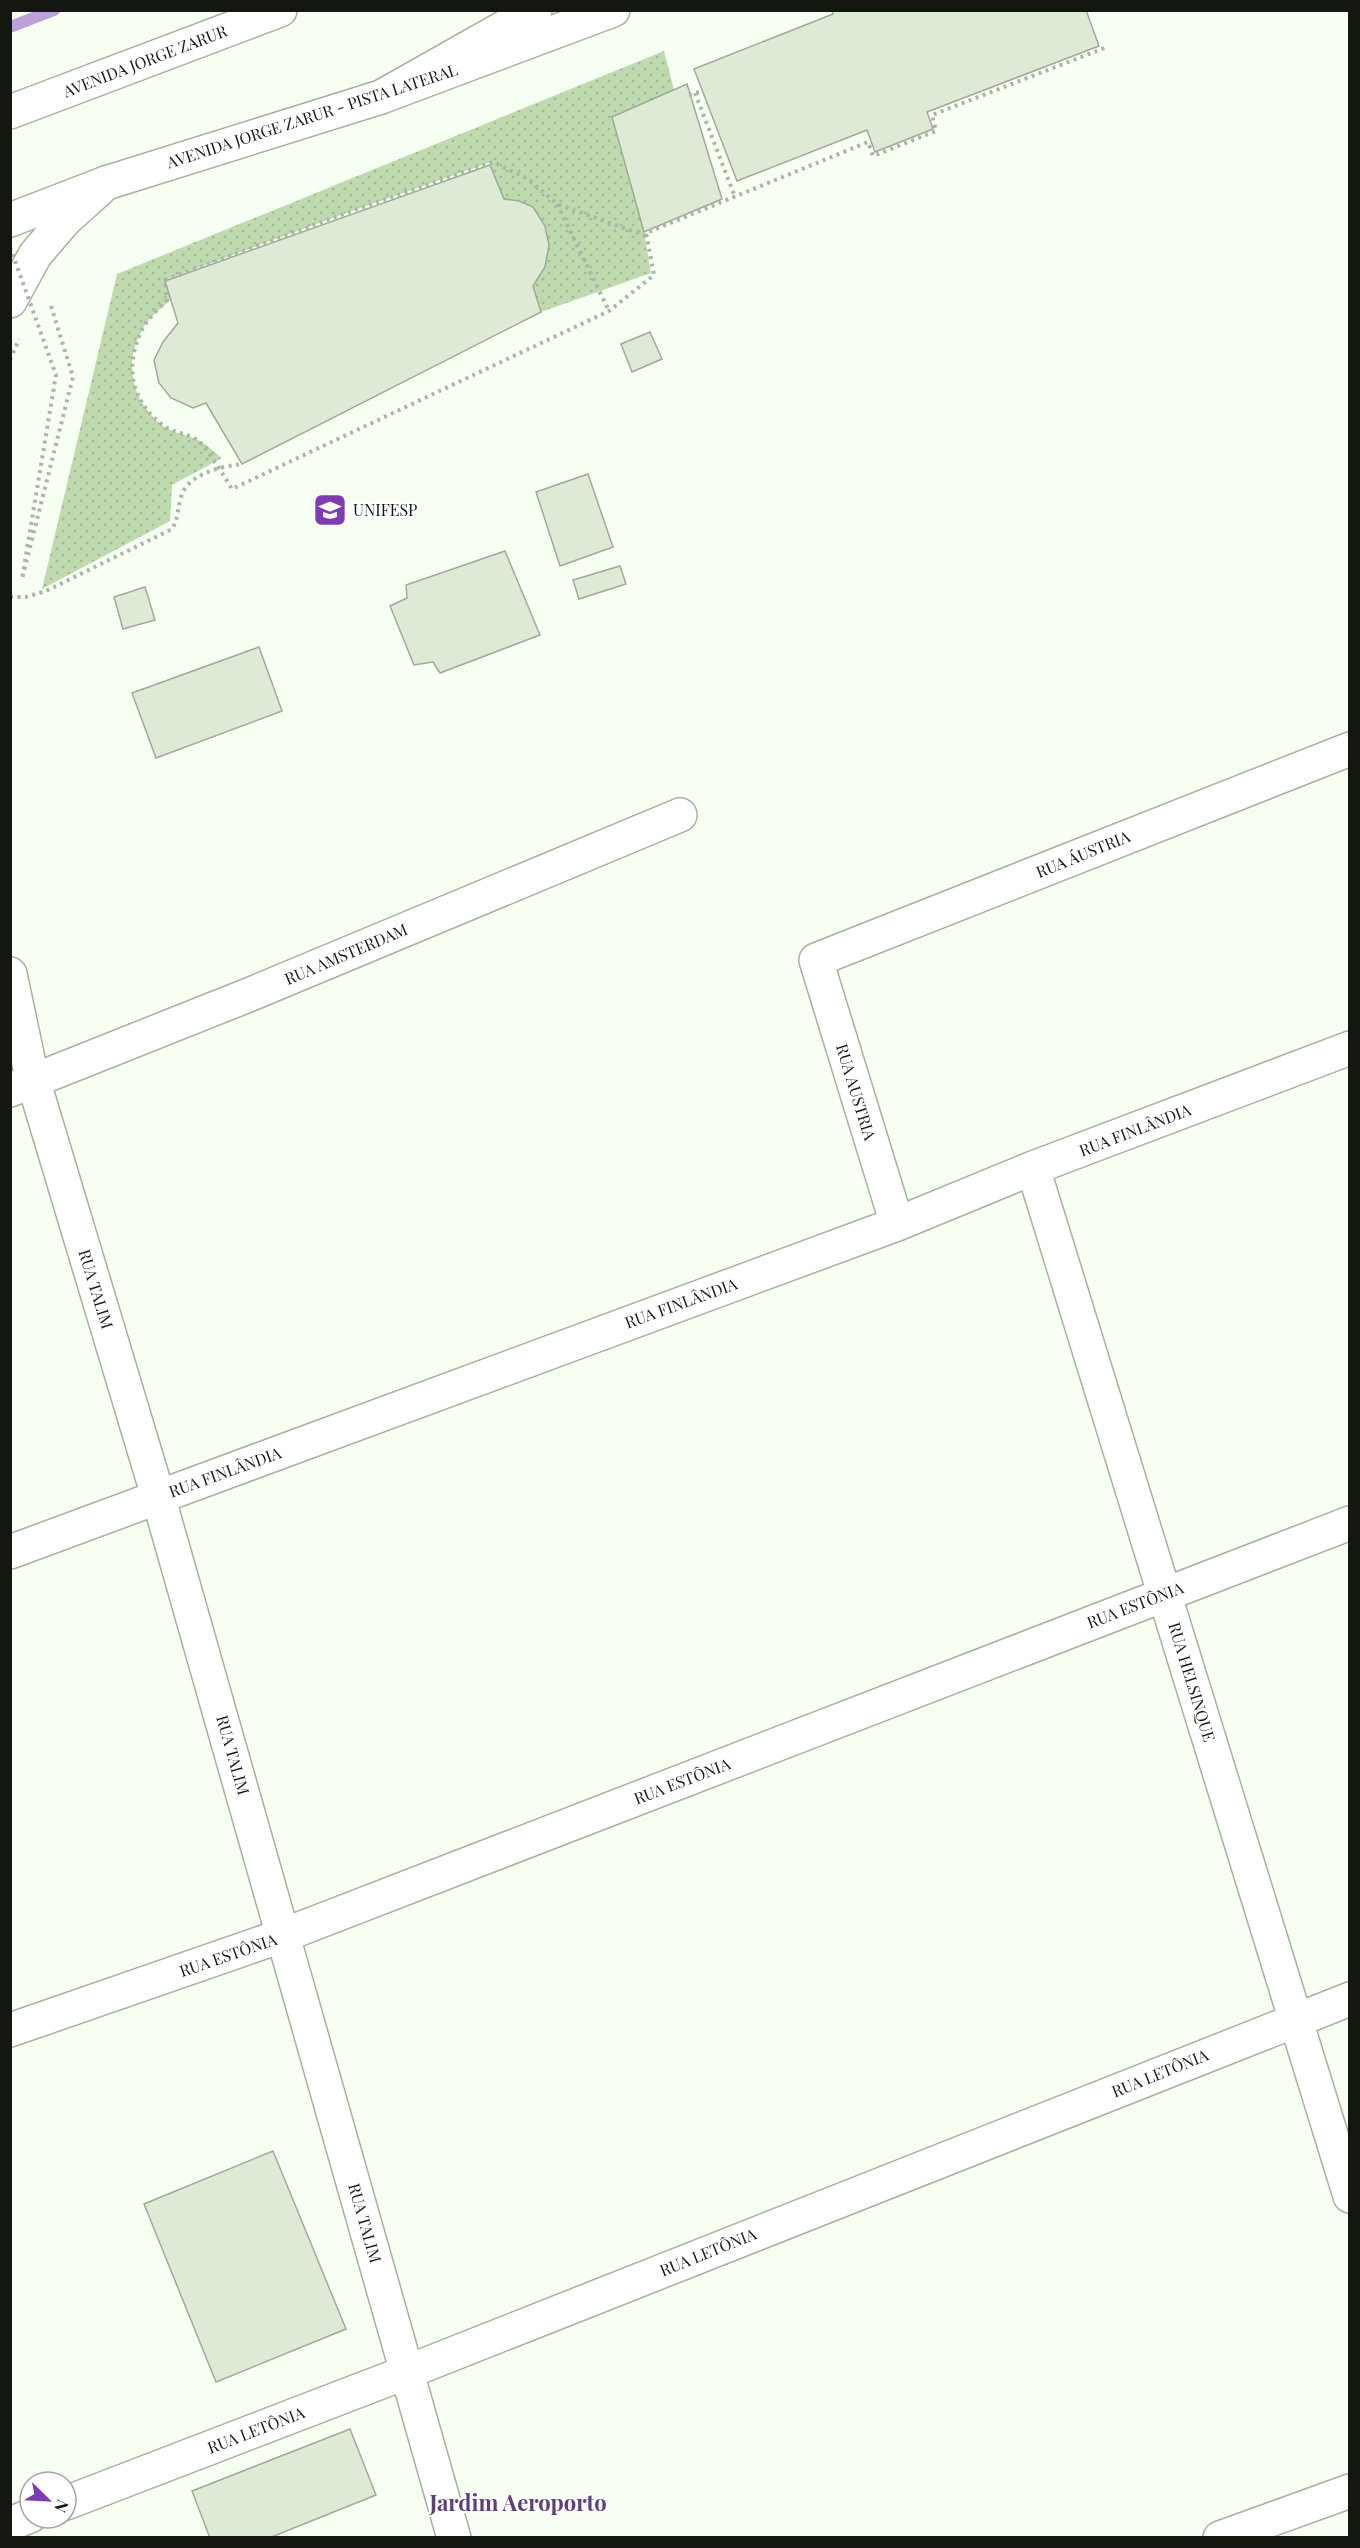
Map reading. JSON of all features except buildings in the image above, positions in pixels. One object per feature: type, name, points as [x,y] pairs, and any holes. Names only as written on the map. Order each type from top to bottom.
[{"type":"main road","name":"AVENIDA JORGE ZARUR","points":[[10,112],[280,10]]},
{"type":"main road","points":[[381,97],[535,10]]},
{"type":"main road","name":"AVENIDA JORGE ZARUR - PISTA LATERAL","points":[[10,220],[106,183],[381,97],[614,10]]},
{"type":"main road","points":[[10,301],[23,251],[64,221],[106,183]]},
{"type":"main road","name":"RUA ÁUSTRIA","points":[[816,960],[1350,749]]},
{"type":"main road","name":"RUA AMSTERDAM","points":[[22,1086],[680,815]]},
{"type":"main road","name":"RUA AUSTRIA","points":[[816,960],[897,1224]]},
{"type":"main road","name":"RUA TALIM","points":[[10,974],[22,1086],[158,1496],[454,2538]]},
{"type":"main road","name":"RUA FINLÂNDIA","points":[[10,1552],[897,1224],[1033,1168],[1350,1048]]},
{"type":"main road","name":"RUA HELSINQUE","points":[[1033,1168],[1166,1593],[1294,2020],[1350,2196]]},
{"type":"main road","name":"RUA ESTÔNIA","points":[[10,2030],[284,1935],[1350,1523]]},
{"type":"main road","name":"RUA LETÔNIA","points":[[78,2498],[407,2372],[1350,1999]]},
{"type":"main road","points":[[1220,2538],[1350,2490]]},
{"type":"path","points":[[646,236],[557,204],[528,179],[493,162],[165,280],[167,300],[141,331],[135,352],[131,370],[134,389],[145,408],[160,423],[174,433],[197,440],[232,489],[609,311],[654,275],[646,233],[867,142],[873,156],[936,131],[932,115],[1107,47]]},
{"type":"path","points":[[689,95],[702,91]]},
{"type":"path","points":[[695,93],[735,197]]},
{"type":"path","points":[[557,204],[609,311]]},
{"type":"path","points":[[23,251],[73,377],[22,579],[56,375],[23,251]]},
{"type":"path","points":[[10,597],[26,597],[46,591],[172,529],[177,521],[183,492],[199,477],[217,467],[242,464]]},
{"type":"green space","points":[[664,51],[674,90],[612,117],[644,232],[651,273],[541,312],[533,286],[545,264],[546,239],[533,207],[519,201],[504,199],[490,165],[491,162],[165,280],[171,300],[145,325],[136,343],[132,368],[137,394],[152,416],[162,425],[174,432],[192,437],[222,458],[172,485],[170,521],[42,589],[117,274]]},
{"type":"waterway","points":[[10,27],[54,10]]},
{"type":"place","name":"UNIFESP","points":[[330,510]]},
{"type":"district","name":"Jardim Aeroporto","points":[[518,2503]]}]
